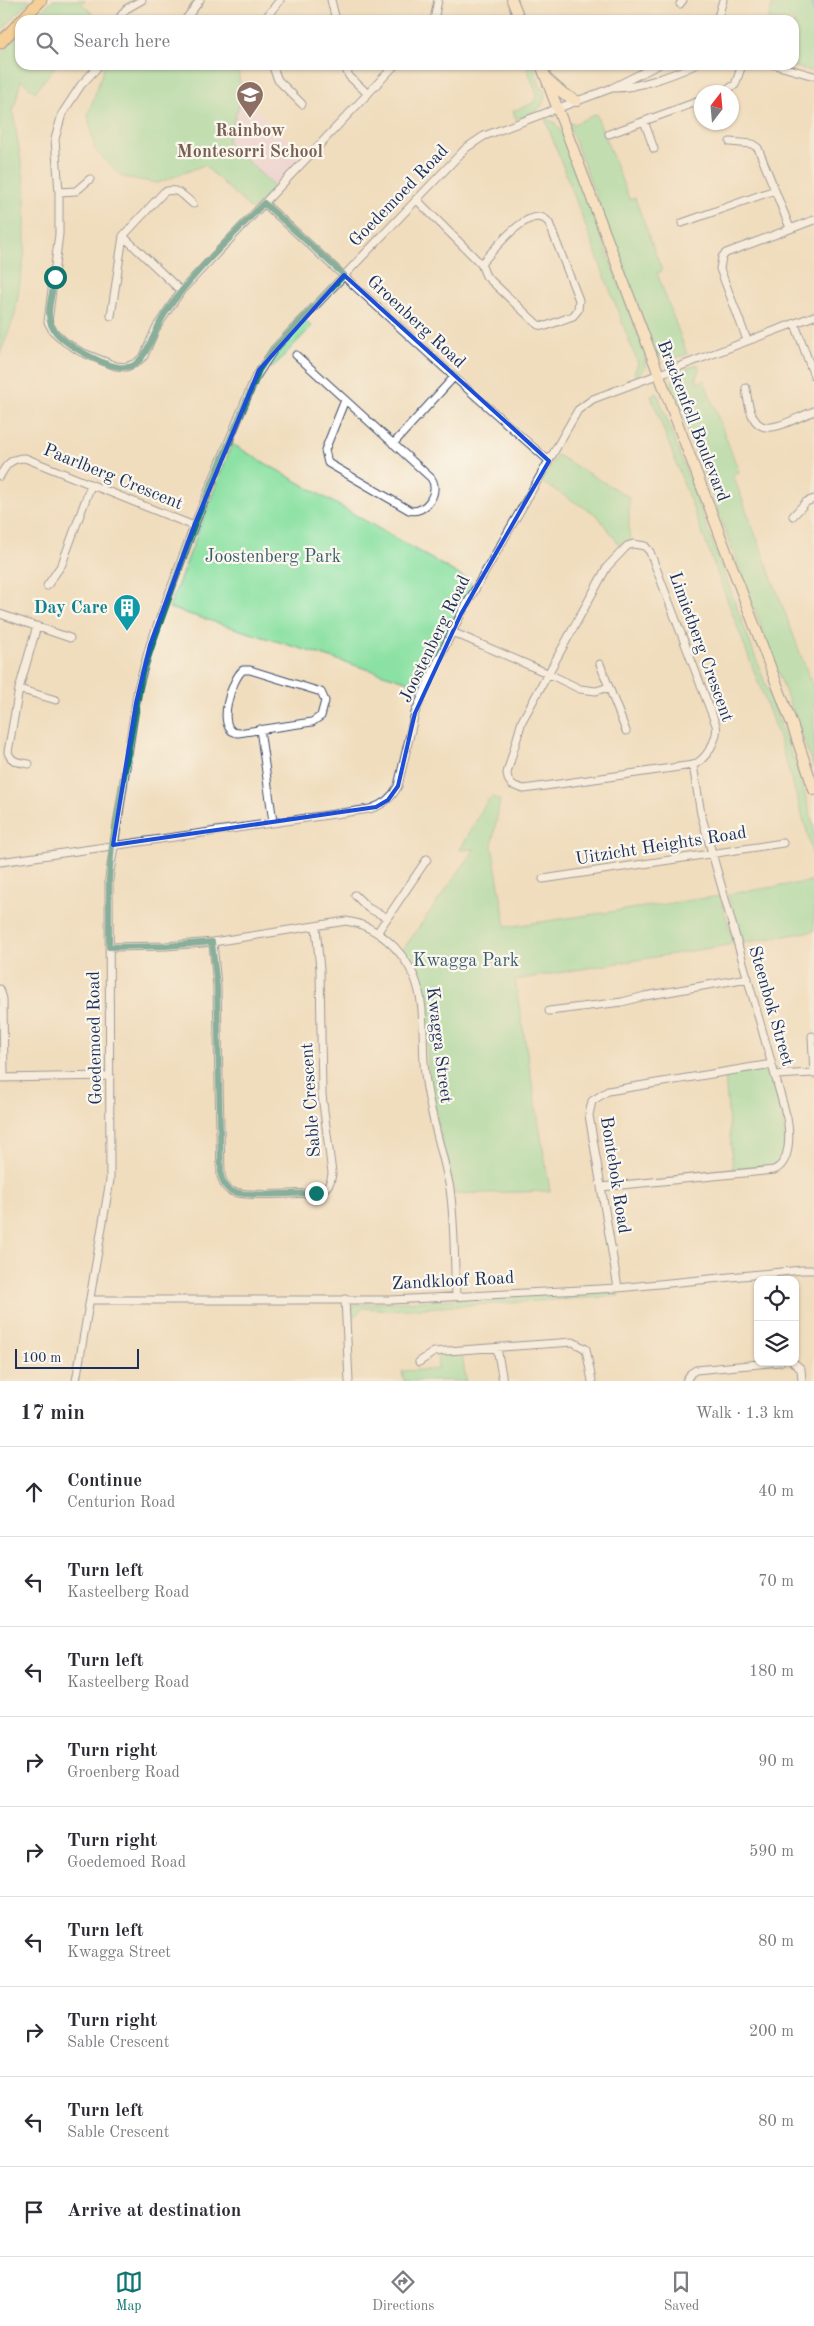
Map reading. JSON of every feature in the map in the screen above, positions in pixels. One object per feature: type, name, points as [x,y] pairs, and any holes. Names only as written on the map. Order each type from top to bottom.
[{"type":"main road","points":[[27,15],[41,0]]},
{"type":"main road","points":[[0,42],[15,27]]},
{"type":"street","points":[[122,15],[126,9],[142,0]]},
{"type":"street","points":[[190,15],[200,0]]},
{"type":"street","points":[[268,15],[280,0]]},
{"type":"street","points":[[331,0],[335,15]]},
{"type":"street","points":[[435,15],[438,0]]},
{"type":"street","points":[[512,0],[518,15]]},
{"type":"street","points":[[519,0],[525,15]]},
{"type":"street","points":[[718,15],[723,0]]},
{"type":"street","points":[[95,70],[81,85],[62,114],[56,139],[59,234],[48,319],[50,326],[64,342],[81,352],[116,366],[132,366],[144,356],[156,328],[181,291],[391,70]]},
{"type":"street","points":[[274,70],[278,80],[302,104]]},
{"type":"street","points":[[346,70],[349,76],[368,94]]},
{"type":"street","name":"Brackenfell Boulevard","points":[[543,70],[792,724],[814,790]]},
{"type":"street","points":[[612,88],[648,70]]},
{"type":"street","points":[[612,88],[636,85],[680,70]]},
{"type":"street","points":[[735,85],[740,70]]},
{"type":"street","points":[[791,70],[814,77]]},
{"type":"street","points":[[546,78],[564,94],[577,101]]},
{"type":"street","name":"Goedemoed Road","points":[[76,1381],[92,1300],[110,1180],[108,894],[112,845],[142,674],[194,526],[259,370],[274,348],[416,199],[472,143],[484,136],[612,88]]},
{"type":"street","points":[[609,134],[694,103]]},
{"type":"street","points":[[644,121],[654,149]]},
{"type":"street","points":[[730,142],[757,146],[790,228]]},
{"type":"street","points":[[59,192],[76,191],[90,179]]},
{"type":"street","points":[[112,316],[123,236],[164,192],[172,190],[179,192],[193,204]]},
{"type":"street","points":[[682,223],[775,190]]},
{"type":"street","points":[[416,199],[481,264],[486,276],[538,325],[546,326],[557,322],[573,316],[578,310],[579,300],[549,223],[545,218],[537,217],[522,222],[481,264]]},
{"type":"street","name":"Groenberg Road","points":[[264,203],[548,461]]},
{"type":"street","points":[[747,340],[720,269],[720,260],[726,253],[814,220]]},
{"type":"street","points":[[123,236],[181,291]]},
{"type":"street","name":"Joostenberg Road","points":[[112,845],[370,809],[382,804],[392,796],[398,786],[415,713],[452,632],[548,461],[583,405],[593,398],[814,316]]},
{"type":"street","points":[[794,324],[814,376]]},
{"type":"street","points":[[296,355],[394,444],[434,484],[433,494],[425,507],[420,511],[409,510],[331,465],[326,460],[325,450],[345,400]]},
{"type":"street","points":[[394,444],[454,377]]},
{"type":"street","points":[[746,388],[747,402],[754,420],[762,427],[775,427],[814,411]]},
{"type":"street","name":"Paarlberg Crescent","points":[[0,476],[9,462],[24,458],[194,526]]},
{"type":"street","points":[[46,586],[62,564],[91,484]]},
{"type":"street","points":[[793,516],[806,502],[814,499]]},
{"type":"street","name":"Limietberg Crescent","points":[[637,543],[645,546],[650,552],[717,728],[716,736],[703,758],[694,765],[524,789],[516,787],[508,779],[507,769],[522,721],[548,673],[612,561],[629,545],[637,543]]},
{"type":"street","points":[[0,614],[70,638]]},
{"type":"street","points":[[29,764],[15,762],[10,758],[8,752],[19,689],[37,626]]},
{"type":"street","points":[[452,632],[548,673],[580,689],[596,691],[609,687]]},
{"type":"street","points":[[600,664],[626,731]]},
{"type":"street","points":[[243,670],[250,670],[318,691],[324,696],[322,714],[316,721],[260,729],[234,733],[229,730],[226,724],[229,698],[238,675],[243,670]]},
{"type":"street","points":[[19,689],[56,700]]},
{"type":"street","points":[[260,729],[273,822]]},
{"type":"street","name":"Steenbok Street","points":[[601,1187],[777,1169],[785,1160],[788,1126],[701,814],[694,765]]},
{"type":"street","name":"Uitzicht Heights Road","points":[[543,880],[783,843]]},
{"type":"street","points":[[0,862],[112,845]]},
{"type":"street","points":[[377,933],[386,917],[427,859]]},
{"type":"street","points":[[355,895],[368,908],[386,917]]},
{"type":"street","name":"Kwagga Street","points":[[109,947],[166,946],[212,942],[346,921],[358,922],[377,933],[401,953],[411,970],[419,992],[425,1076],[451,1198],[456,1296]]},
{"type":"street","name":"Sable Crescent","points":[[212,942],[217,987],[221,1176],[224,1184],[228,1190],[242,1194],[316,1193],[323,1191],[330,1184],[332,1173],[322,1095],[320,970],[316,927]]},
{"type":"street","points":[[549,1011],[622,1002],[645,996],[748,978]]},
{"type":"street","points":[[0,989],[3,999],[2,1078],[110,1076]]},
{"type":"street","points":[[775,1075],[814,1074],[812,1036]]},
{"type":"street","name":"Bontebok Road","points":[[618,1288],[589,1112],[591,1105],[598,1096],[614,1090],[772,1064]]},
{"type":"street","name":"Zandkloof Road","points":[[92,1300],[345,1300],[456,1296],[618,1288],[814,1270]]},
{"type":"street","points":[[345,1300],[349,1381]]},
{"type":"street","points":[[420,1362],[434,1352],[573,1342],[581,1344],[587,1351],[592,1381]]},
{"type":"street","points":[[497,1348],[503,1381]]},
{"type":"street","points":[[686,1381],[688,1375],[696,1370],[754,1364]]},
{"type":"street","points":[[798,1366],[801,1369],[802,1381]]},
{"type":"highlighted area","points":[[344,275],[549,461],[461,614],[415,713],[398,786],[388,800],[376,807],[113,845],[136,703],[150,645],[194,526],[259,370]]},
{"type":"shaded area","name":"Rainbow Montesorri School","points":[[242,96],[305,155],[275,187],[227,142]]},
{"type":"green space","points":[[0,0],[30,0],[15,15],[0,32]]},
{"type":"green space","points":[[52,0],[85,0],[82,4],[94,15],[38,15]]},
{"type":"green space","points":[[774,0],[814,0],[814,72],[799,68],[799,15],[770,15]]},
{"type":"green space","points":[[15,39],[15,70],[52,70],[35,92],[21,80],[13,112],[25,185],[25,250],[15,315],[0,354],[0,54]]},
{"type":"green space","points":[[103,70],[238,70],[242,96],[227,142],[275,187],[252,210],[204,165],[158,183],[122,177],[95,150],[88,115]]},
{"type":"green space","points":[[528,70],[535,70],[541,89],[544,90],[545,97],[541,107],[516,119],[513,111],[533,103],[537,95]]},
{"type":"green space","points":[[596,114],[629,199],[635,198],[662,271],[657,273],[687,354],[667,359],[656,354],[570,128],[570,123],[574,124]]},
{"type":"green space","points":[[545,119],[554,122],[562,132],[645,353],[645,368],[636,378],[634,373],[638,364]]},
{"type":"green space","points":[[306,321],[312,326],[272,368],[267,365]]},
{"type":"green space","points":[[698,364],[699,369],[696,378],[698,383],[704,380],[739,472],[733,475],[814,690],[814,768],[671,386],[675,374]]},
{"type":"green space","points":[[657,393],[800,777],[814,827],[814,863],[807,831],[778,735],[651,396]]},
{"type":"green space","name":"Joostenberg Park","points":[[232,444],[468,580],[472,585],[443,639],[422,686],[169,608]]},
{"type":"green space","points":[[557,455],[629,497],[629,533],[631,539],[622,545],[618,543],[597,515],[541,482]]},
{"type":"green space","name":"Kwagga Park","points":[[492,797],[500,800],[492,845],[506,927],[720,896],[734,944],[515,980],[550,1191],[454,1194],[430,1082],[423,998],[412,967],[402,951],[475,849],[460,850],[487,801]]},
{"type":"green space","points":[[814,881],[814,931],[742,943],[728,894]]},
{"type":"green space","points":[[761,1070],[769,1073],[772,1078],[783,1123],[784,1148],[781,1158],[772,1167],[733,1170],[725,1076]]},
{"type":"green space","points":[[615,1291],[619,1296],[392,1310],[363,1308],[355,1316],[350,1316],[353,1307],[361,1304]]},
{"type":"green space","points":[[440,1354],[462,1354],[466,1381],[404,1381],[402,1371],[438,1369],[437,1357]]},
{"type":"waterway","points":[[810,0],[814,12]]},
{"type":"place","name":"Rainbow Montesorri School","points":[[250,119]]},
{"type":"place","name":"Day Care","points":[[127,632]]},
{"type":"route","points":[[55,277],[48,316],[48,322],[53,331],[64,342],[81,352],[116,366],[126,367],[132,366],[144,356],[156,328],[181,291],[264,203],[344,275],[274,348],[259,370],[194,526],[150,645],[142,674],[112,845],[108,909],[109,947],[166,946],[212,942],[217,987],[221,1176],[228,1190],[242,1194],[316,1193]]}]
